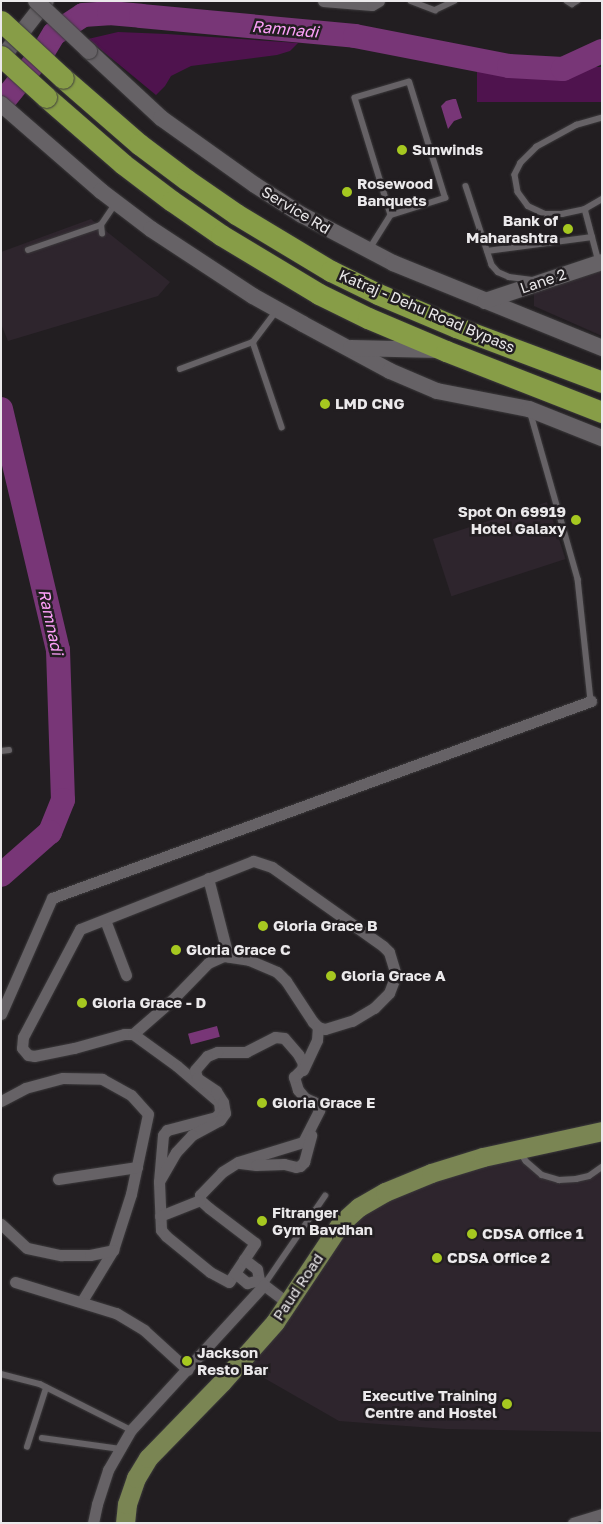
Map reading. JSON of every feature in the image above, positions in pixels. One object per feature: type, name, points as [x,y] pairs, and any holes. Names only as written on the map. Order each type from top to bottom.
[{"type":"highway","name":"Katraj - Dehu Road Bypass","points":[[1,21],[139,144],[244,219],[323,267],[378,294],[456,327],[602,382]]},
{"type":"highway","name":"Katraj - Dehu Road Bypass","points":[[1,57],[123,164],[221,235],[319,294],[368,318],[446,351],[602,412]]},
{"type":"main road","name":"Paud Road","points":[[124,1523],[127,1504],[136,1478],[148,1458],[222,1382],[275,1322],[340,1224],[359,1207],[385,1192],[432,1173],[483,1157],[602,1130]]},
{"type":"street","name":"Service Rd","points":[[36,1],[161,118],[207,152],[302,215],[368,251],[602,348]]},
{"type":"street","points":[[1,57],[46,1]]},
{"type":"street","points":[[323,1],[372,5],[379,1]]},
{"type":"street","points":[[1,104],[116,202],[202,264],[278,310],[390,372],[437,391],[529,409],[602,438]]},
{"type":"street","name":"Lane 2","points":[[485,301],[600,262]]},
{"type":"street","points":[[349,348],[446,351]]},
{"type":"street","points":[[1,1014],[52,898],[591,701]]},
{"type":"street","points":[[200,1200],[255,1243],[229,1282],[210,1272],[166,1236],[161,1230],[160,1216],[159,1182],[163,1135],[166,1130],[216,1117],[220,1112],[219,1102],[177,1066],[133,1034],[124,1034],[74,1048],[34,1056],[28,1054],[22,1048],[23,1037],[76,935],[80,930],[252,861],[272,866],[338,912],[389,952],[396,975],[389,994],[374,1008],[352,1021],[336,1027],[318,1027]]},
{"type":"street","points":[[208,878],[228,956]]},
{"type":"street","points":[[105,920],[126,975]]},
{"type":"street","points":[[133,1034],[172,1000],[208,963],[228,956],[263,964],[277,972],[286,981],[318,1027],[317,1040],[298,1077],[302,1091],[316,1100],[321,1110],[306,1148],[304,1162],[296,1167],[284,1164],[256,1165],[238,1162]]},
{"type":"street","points":[[159,1182],[176,1152],[192,1135],[220,1120],[225,1114],[224,1102],[216,1091],[197,1078],[195,1070],[200,1063],[207,1056],[217,1052],[246,1052],[275,1037],[284,1038],[303,1063],[302,1069],[294,1077],[298,1090],[305,1098],[314,1102],[319,1110],[303,1142],[238,1162],[215,1178],[200,1195],[200,1200]]},
{"type":"street","points":[[1,1101],[25,1088],[63,1078],[102,1078],[131,1095],[148,1114],[131,1194],[113,1250],[82,1301]]},
{"type":"street","points":[[58,1178],[137,1167]]},
{"type":"street","points":[[160,1216],[200,1200]]},
{"type":"street","points":[[1,1224],[27,1248],[62,1255],[90,1255],[113,1250]]},
{"type":"street","points":[[244,1259],[257,1269],[262,1282],[288,1303]]},
{"type":"street","points":[[235,1274],[247,1283],[262,1282]]},
{"type":"street","points":[[16,1282],[116,1313],[144,1330],[188,1370]]},
{"type":"street","points":[[94,1523],[108,1470],[131,1430],[188,1370],[262,1282]]},
{"type":"street","points":[[573,1523],[602,1514]]},
{"type":"lane","points":[[411,1],[435,10],[454,1]]},
{"type":"lane","points":[[567,1],[572,4],[577,1]]},
{"type":"lane","points":[[368,251],[391,214],[445,198],[409,82],[355,98],[391,214]]},
{"type":"lane","points":[[602,118],[577,124],[536,146],[521,163],[515,175],[518,192],[528,206],[545,214],[562,214],[585,209],[602,199]]},
{"type":"lane","points":[[466,186],[492,265],[498,272],[509,277],[543,282]]},
{"type":"lane","points":[[28,250],[101,225],[116,202]]},
{"type":"lane","points":[[585,209],[600,262]]},
{"type":"lane","points":[[101,225],[102,234]]},
{"type":"lane","points":[[487,250],[592,237]]},
{"type":"lane","points":[[180,369],[252,342],[278,310]]},
{"type":"lane","points":[[252,342],[282,427]]},
{"type":"lane","points":[[529,409],[578,579],[591,701]]},
{"type":"lane","points":[[1,751],[8,750]]},
{"type":"lane","points":[[518,1150],[526,1161],[542,1174],[559,1180],[576,1180],[589,1176],[602,1167]]},
{"type":"lane","points":[[262,1282],[325,1196]]},
{"type":"lane","points":[[1,1374],[46,1388],[131,1430]]},
{"type":"lane","points":[[28,1447],[46,1388]]},
{"type":"lane","points":[[42,1438],[120,1449]]},
{"type":"shaded area","points":[[118,32],[298,43],[290,51],[277,55],[191,66],[171,76],[156,95],[88,39]]},
{"type":"shaded area","points":[[477,67],[602,67],[602,102],[477,102]]},
{"type":"shaded area","points":[[456,99],[462,118],[454,121],[448,129],[441,106],[446,101]]},
{"type":"shaded area","points":[[91,219],[170,282],[158,296],[8,341],[1,324],[1,252]]},
{"type":"shaded area","points":[[602,270],[602,336],[534,306],[534,293]]},
{"type":"shaded area","points":[[547,502],[566,559],[451,596],[433,539]]},
{"type":"shaded area","points":[[217,1026],[220,1037],[191,1044],[188,1034]]},
{"type":"shaded area","points":[[518,1150],[542,1175],[559,1180],[589,1176],[602,1165],[602,1432],[446,1429],[339,1421],[238,1363],[359,1207]]},
{"type":"waterway","name":"Ramnadi","points":[[1,104],[43,52],[54,34],[83,15],[109,13],[355,36],[509,66],[563,69],[602,51]]},
{"type":"waterway","name":"Ramnadi","points":[[1,409],[58,650],[63,800],[50,832],[1,875]]},
{"type":"place","name":"Sunwinds","points":[[402,150]]},
{"type":"place","name":"Rosewood Banquets","points":[[347,192]]},
{"type":"place","name":"Bank of Maharashtra","points":[[568,229]]},
{"type":"place","name":"LMD CNG","points":[[325,404]]},
{"type":"place","name":"Spot On 69919 Hotel Galaxy","points":[[576,520]]},
{"type":"place","name":"Gloria Grace B","points":[[263,926]]},
{"type":"place","name":"Gloria Grace C","points":[[176,950]]},
{"type":"place","name":"Gloria Grace A","points":[[331,976]]},
{"type":"place","name":"Gloria Grace - D","points":[[82,1003]]},
{"type":"place","name":"Gloria Grace E","points":[[262,1103]]},
{"type":"place","name":"Fitranger Gym Bavdhan","points":[[262,1221]]},
{"type":"place","name":"CDSA Office 1","points":[[472,1234]]},
{"type":"place","name":"CDSA Office 2","points":[[437,1258]]},
{"type":"place","name":"Jackson Resto Bar","points":[[187,1361]]},
{"type":"place","name":"Executive Training Centre and Hostel","points":[[507,1404]]}]
